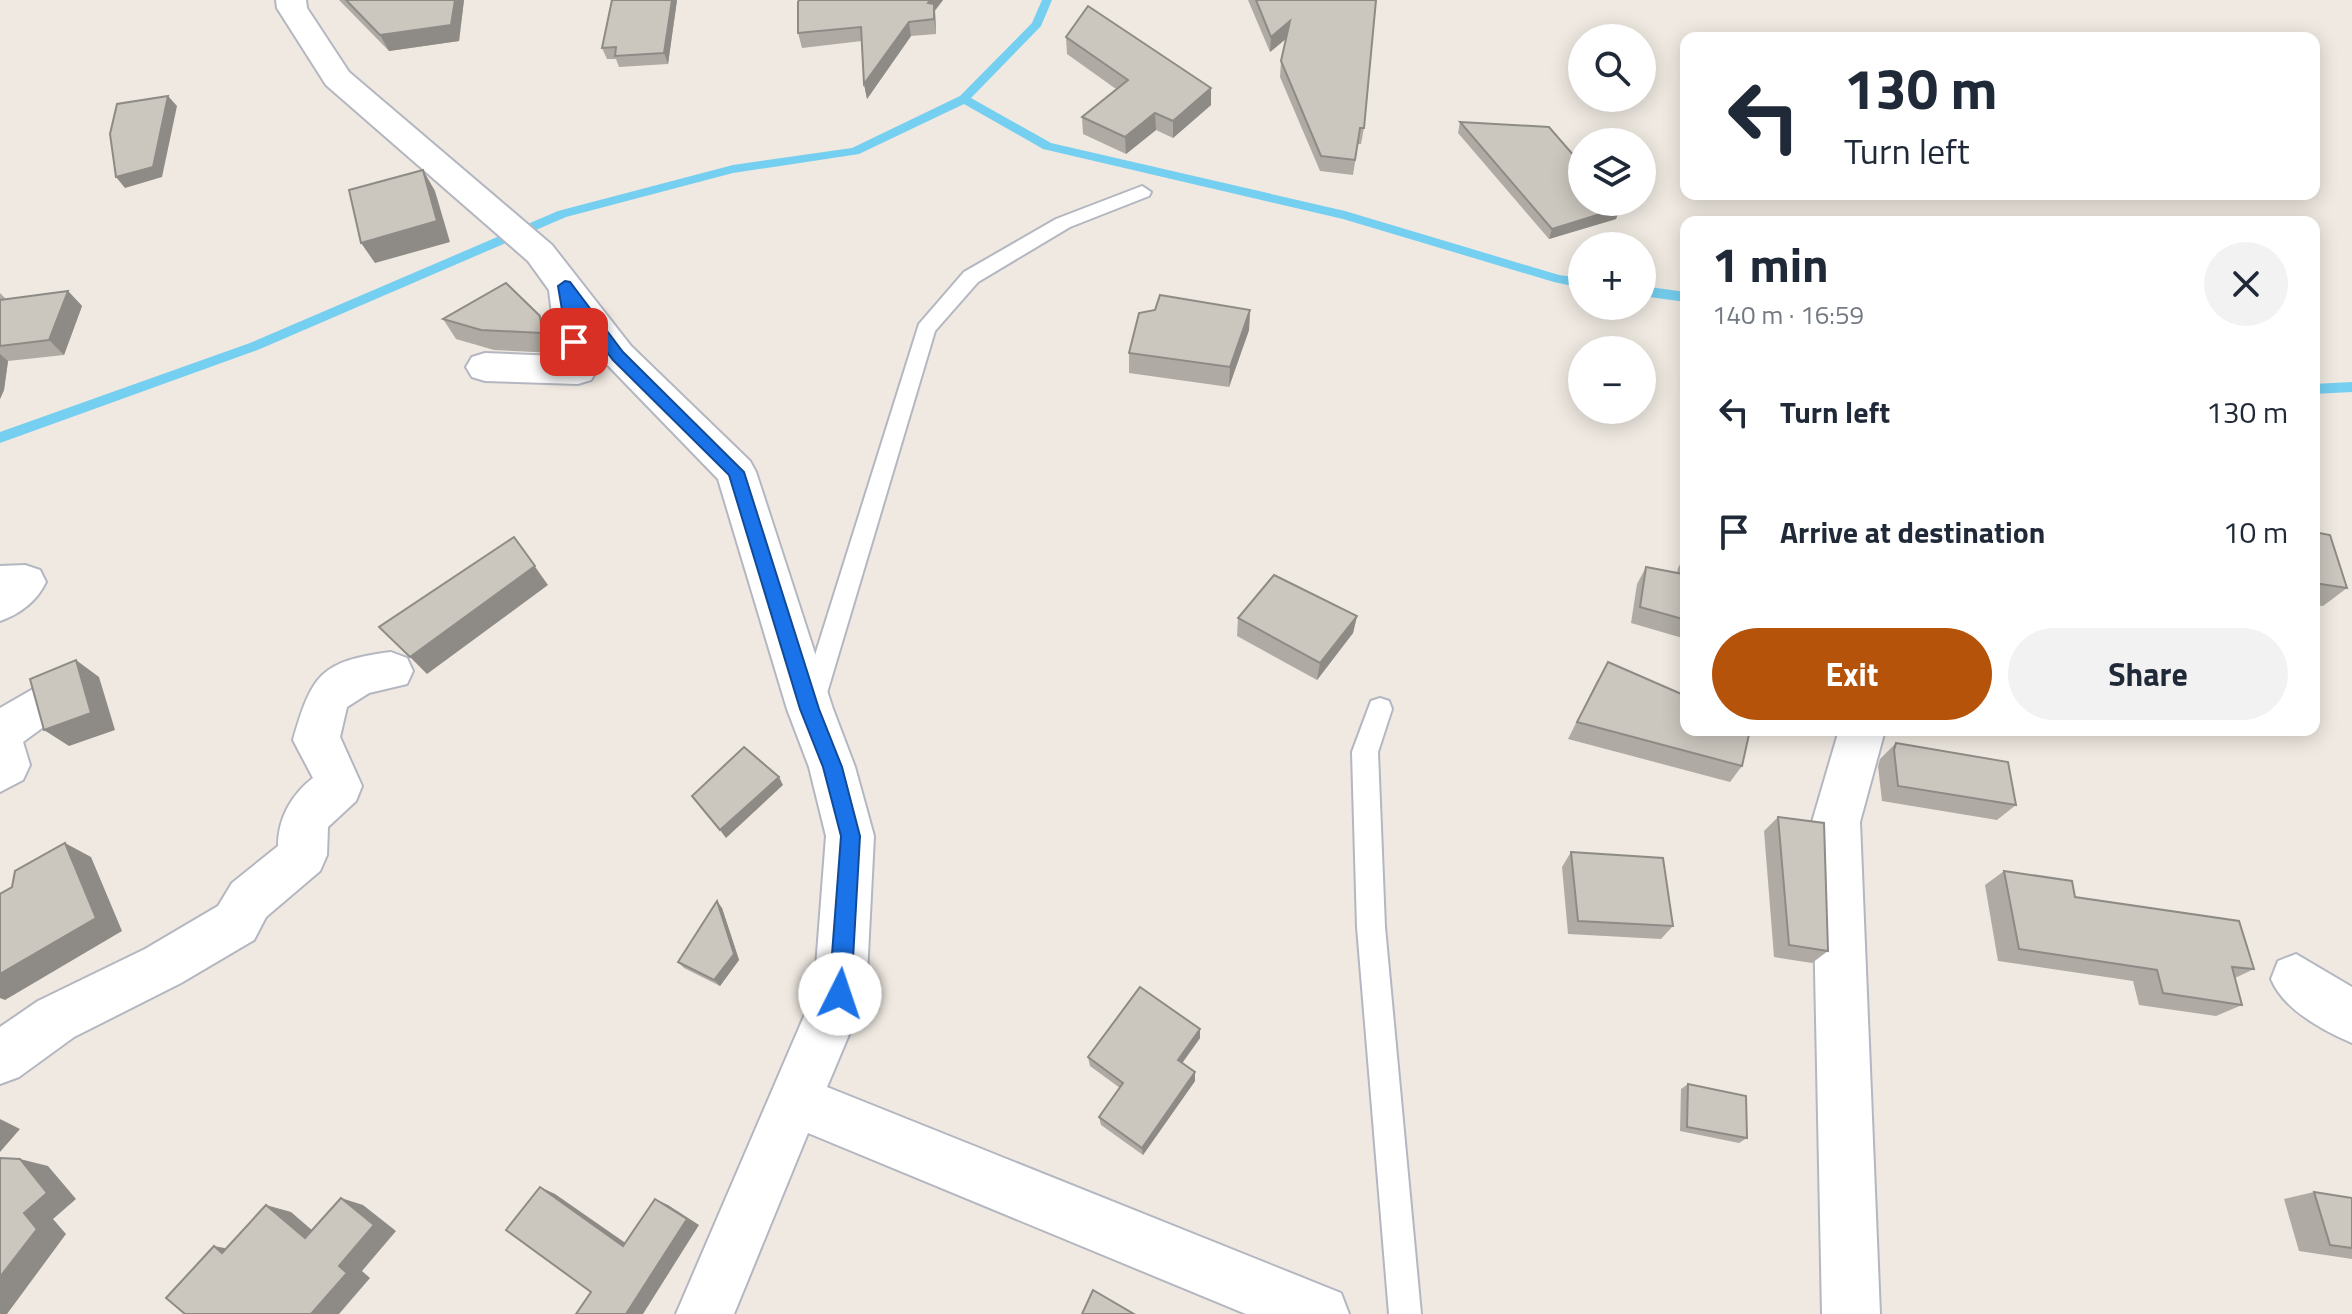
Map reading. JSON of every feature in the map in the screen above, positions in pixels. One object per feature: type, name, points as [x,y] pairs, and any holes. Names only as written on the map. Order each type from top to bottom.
[{"type":"street","points":[[291,0],[292,8],[337,78],[499,217],[552,269],[618,356],[736,472],[810,709],[832,767],[850,836],[840,994],[705,1314]]},
{"type":"street","points":[[485,367],[546,370],[566,367],[578,370],[552,269]]},
{"type":"street","points":[[0,583],[25,582],[0,603]]},
{"type":"street","points":[[0,1058],[56,1019],[163,966],[236,923],[249,900],[303,855],[299,834],[315,803],[339,786],[334,769],[316,740],[328,696],[360,675],[391,671]]},
{"type":"street","points":[[0,771],[7,765],[0,742],[2,732],[33,709]]},
{"type":"street","points":[[1851,1314],[1836,822],[1860,736]]},
{"type":"street","points":[[2296,979],[2352,1017]]},
{"type":"street","points":[[795,1101],[1170,1256],[1320,1314]]},
{"type":"lane","points":[[810,709],[926,329],[971,277],[1063,223],[1142,192]]},
{"type":"lane","points":[[1380,709],[1365,752],[1371,927],[1405,1314]]},
{"type":"building","points":[[346,0],[455,0],[451,25],[380,35]]},
{"type":"building","points":[[612,0],[672,0],[664,53],[615,56],[616,47],[602,48]]},
{"type":"building","points":[[799,0],[930,0],[928,3],[934,4],[934,19],[909,22],[864,84],[861,27],[798,33]]},
{"type":"building","points":[[1256,0],[1376,0],[1364,128],[1360,128],[1355,160],[1321,156],[1281,61],[1290,21],[1271,37]]},
{"type":"building","points":[[1088,6],[1211,88],[1173,121],[1155,113],[1125,137],[1082,117],[1128,80],[1066,37]]},
{"type":"building","points":[[168,96],[153,167],[116,177],[110,134],[117,104]]},
{"type":"building","points":[[1460,122],[1549,127],[1568,149],[1568,216],[1594,216],[1552,229]]},
{"type":"building","points":[[423,170],[437,221],[361,243],[349,190]]},
{"type":"building","points":[[506,283],[540,316],[542,333],[481,330],[443,319]]},
{"type":"building","points":[[68,291],[49,340],[0,346],[0,300]]},
{"type":"building","points":[[1160,295],[1250,310],[1230,367],[1129,353],[1139,313],[1155,310]]},
{"type":"building","points":[[2320,533],[2330,535],[2347,588],[2320,584]]},
{"type":"building","points":[[514,537],[535,566],[410,657],[379,627]]},
{"type":"building","points":[[1646,567],[1680,573],[1680,618],[1640,607]]},
{"type":"building","points":[[1274,575],[1357,616],[1320,663],[1238,618]]},
{"type":"building","points":[[76,660],[91,713],[44,730],[30,679]]},
{"type":"building","points":[[1608,662],[1680,693],[1680,736],[1749,736],[1742,766],[1577,722]]},
{"type":"building","points":[[1896,743],[2008,762],[2016,805],[1898,786]]},
{"type":"building","points":[[744,747],[779,777],[720,830],[692,796]]},
{"type":"building","points":[[1778,817],[1824,823],[1828,951],[1789,945]]},
{"type":"building","points":[[65,843],[96,918],[0,974],[0,894],[12,887],[15,871]]},
{"type":"building","points":[[1571,852],[1663,858],[1673,926],[1578,921]]},
{"type":"building","points":[[2004,871],[2072,881],[2075,897],[2239,921],[2254,969],[2232,967],[2242,1005],[2163,993],[2157,970],[2019,949]]},
{"type":"building","points":[[717,901],[734,954],[714,980],[678,962]]},
{"type":"building","points":[[1140,987],[1200,1029],[1178,1060],[1195,1072],[1142,1148],[1099,1117],[1123,1083],[1088,1057]]},
{"type":"building","points":[[1688,1084],[1746,1096],[1747,1138],[1687,1127]]},
{"type":"building","points":[[0,1158],[20,1159],[47,1193],[24,1213],[37,1229],[0,1277]]},
{"type":"building","points":[[540,1187],[623,1246],[655,1199],[687,1219],[626,1314],[576,1314],[591,1292],[506,1230]]},
{"type":"building","points":[[2314,1192],[2352,1198],[2352,1248],[2330,1245]]},
{"type":"building","points":[[341,1198],[374,1225],[339,1266],[347,1273],[311,1314],[185,1314],[166,1298],[214,1246],[222,1253],[266,1205],[305,1238]]},
{"type":"building","points":[[1093,1290],[1134,1314],[1082,1314]]},
{"type":"waterway","points":[[964,99],[1037,24],[1047,0]]},
{"type":"waterway","points":[[0,438],[255,346],[562,214],[733,169],[855,151],[964,99]]},
{"type":"waterway","points":[[964,99],[1047,146],[1345,215],[1568,281]]},
{"type":"waterway","points":[[1656,293],[1680,296]]},
{"type":"waterway","points":[[2320,389],[2352,387]]},
{"type":"route","points":[[574,342],[565,286],[618,356],[736,472],[810,709],[832,767],[850,836],[840,994]]}]
